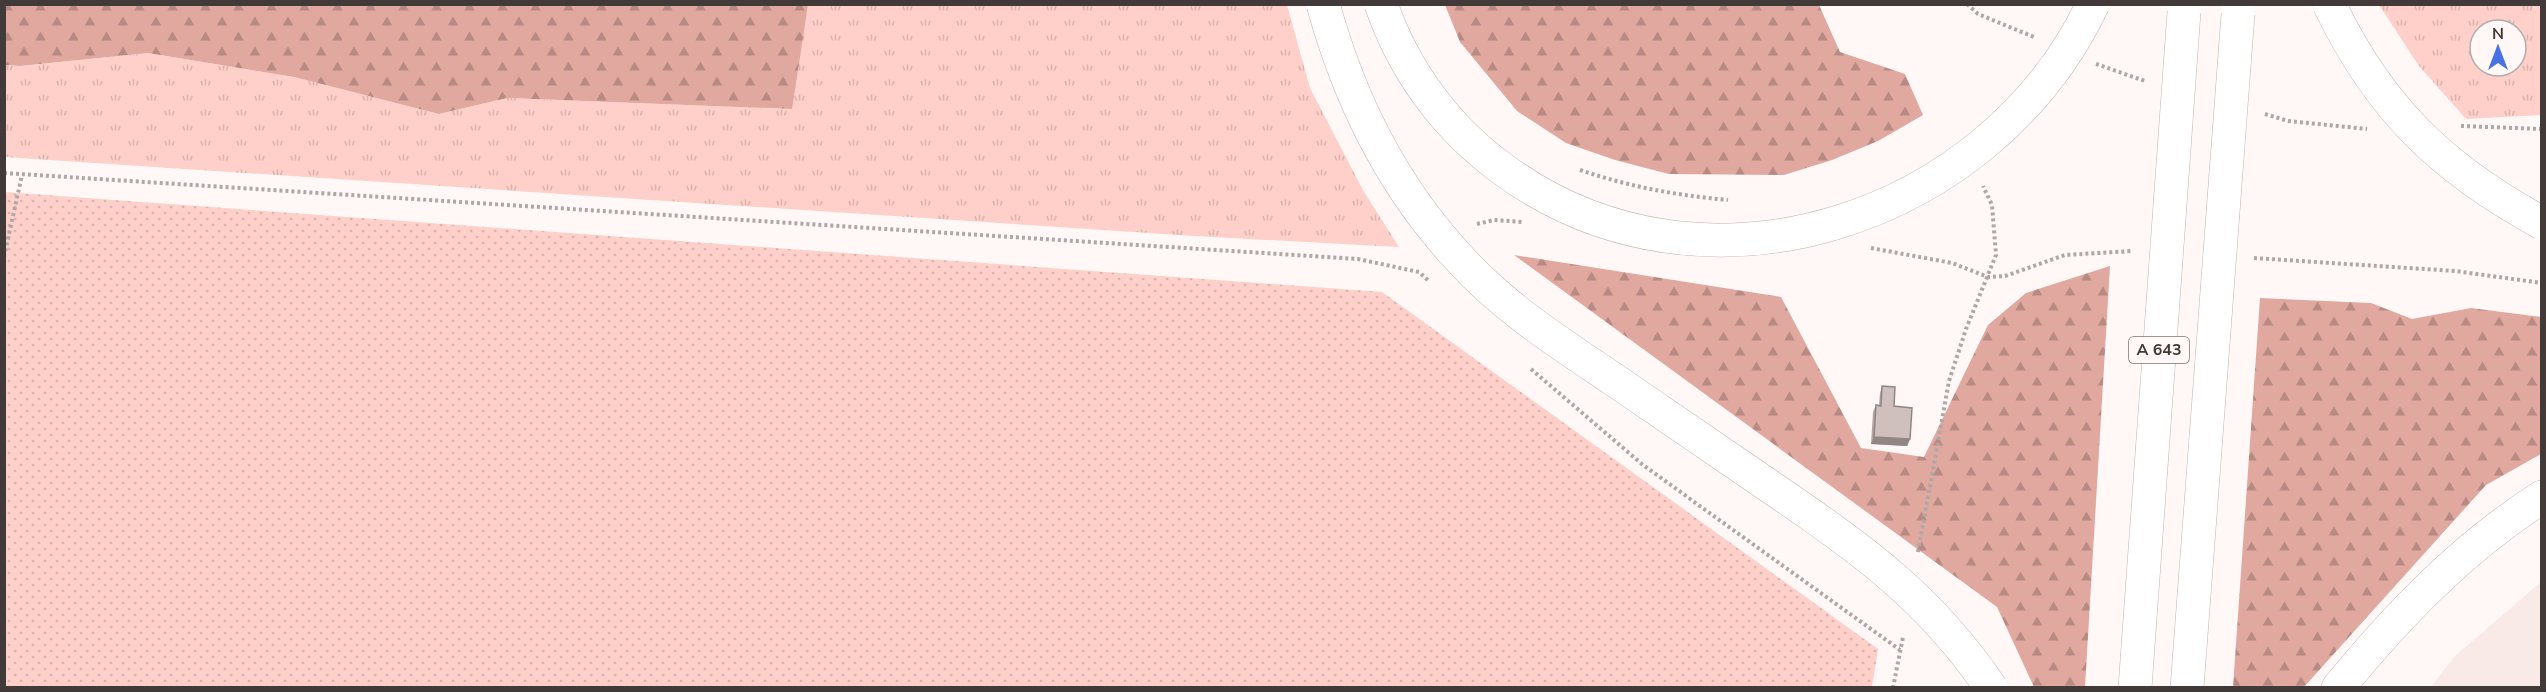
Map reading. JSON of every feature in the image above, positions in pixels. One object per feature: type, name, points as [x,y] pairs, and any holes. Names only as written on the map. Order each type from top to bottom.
[{"type":"highway","points":[[1323,4],[1335,46],[1370,131],[1409,196],[1459,259],[1526,320],[1872,557],[1944,626],[1991,687]]},
{"type":"highway","points":[[1381,4],[1389,28],[1414,76],[1446,119],[1485,157],[1529,189],[1577,213],[1628,230],[1682,239],[1736,239],[1788,234],[1841,222],[1896,202],[1941,177],[1992,140],[2025,107],[2056,70],[2081,30],[2093,4]]},
{"type":"highway","name":"A 643","points":[[2135,687],[2184,4]]},
{"type":"highway","name":"A 643","points":[[2187,687],[2239,4]]},
{"type":"highway","points":[[2329,4],[2380,93],[2414,132],[2453,168],[2495,198],[2541,223]]},
{"type":"highway","points":[[2338,687],[2390,625],[2452,565],[2541,497]]},
{"type":"path","points":[[1578,169],[1631,187],[1678,196],[1737,201]]},
{"type":"path","points":[[4,173],[1358,259],[1419,272],[1437,288]]},
{"type":"path","points":[[4,257],[22,175]]},
{"type":"path","points":[[1917,556],[1949,381],[1966,329],[1996,255],[1996,231],[1992,205],[1981,183]]},
{"type":"path","points":[[1988,277],[2005,276],[2065,255],[2142,250]]},
{"type":"path","points":[[2246,257],[2455,271],[2541,283]]},
{"type":"path","points":[[1526,365],[1643,465],[1900,650]]},
{"type":"path","points":[[1893,687],[1904,626]]},
{"type":"shaded area","points":[[2541,582],[2541,687],[2431,687],[2455,656]]},
{"type":"green space","points":[[4,5],[808,5],[792,109],[507,98],[439,114],[294,77],[148,53],[20,66],[5,65]]},
{"type":"green space","points":[[808,5],[1287,5],[1310,88],[1364,192],[1399,247],[1194,236],[5,157],[4,65],[21,66],[148,53],[294,77],[439,114],[507,98],[791,109]]},
{"type":"green space","points":[[1445,5],[1819,5],[1840,52],[1905,74],[1923,115],[1878,141],[1832,160],[1784,175],[1669,174],[1615,160],[1566,143],[1517,111],[1460,42]]},
{"type":"green space","points":[[2379,5],[2541,5],[2541,115],[2466,119],[2419,66]]},
{"type":"green space","points":[[4,192],[1382,292],[1878,649],[1872,687],[5,687]]},
{"type":"green space","points":[[1514,255],[1781,297],[1861,448],[1924,457],[1988,325],[2026,293],[2110,266],[2085,687],[2034,687],[1997,607]]},
{"type":"green space","points":[[2260,298],[2371,303],[2412,319],[2471,308],[2541,317],[2541,454],[2486,485],[2304,687],[2233,687]]},
{"type":"building","points":[[1882,386],[1895,387],[1894,406],[1912,408],[1910,439],[1874,437],[1876,405],[1881,406]]}]
